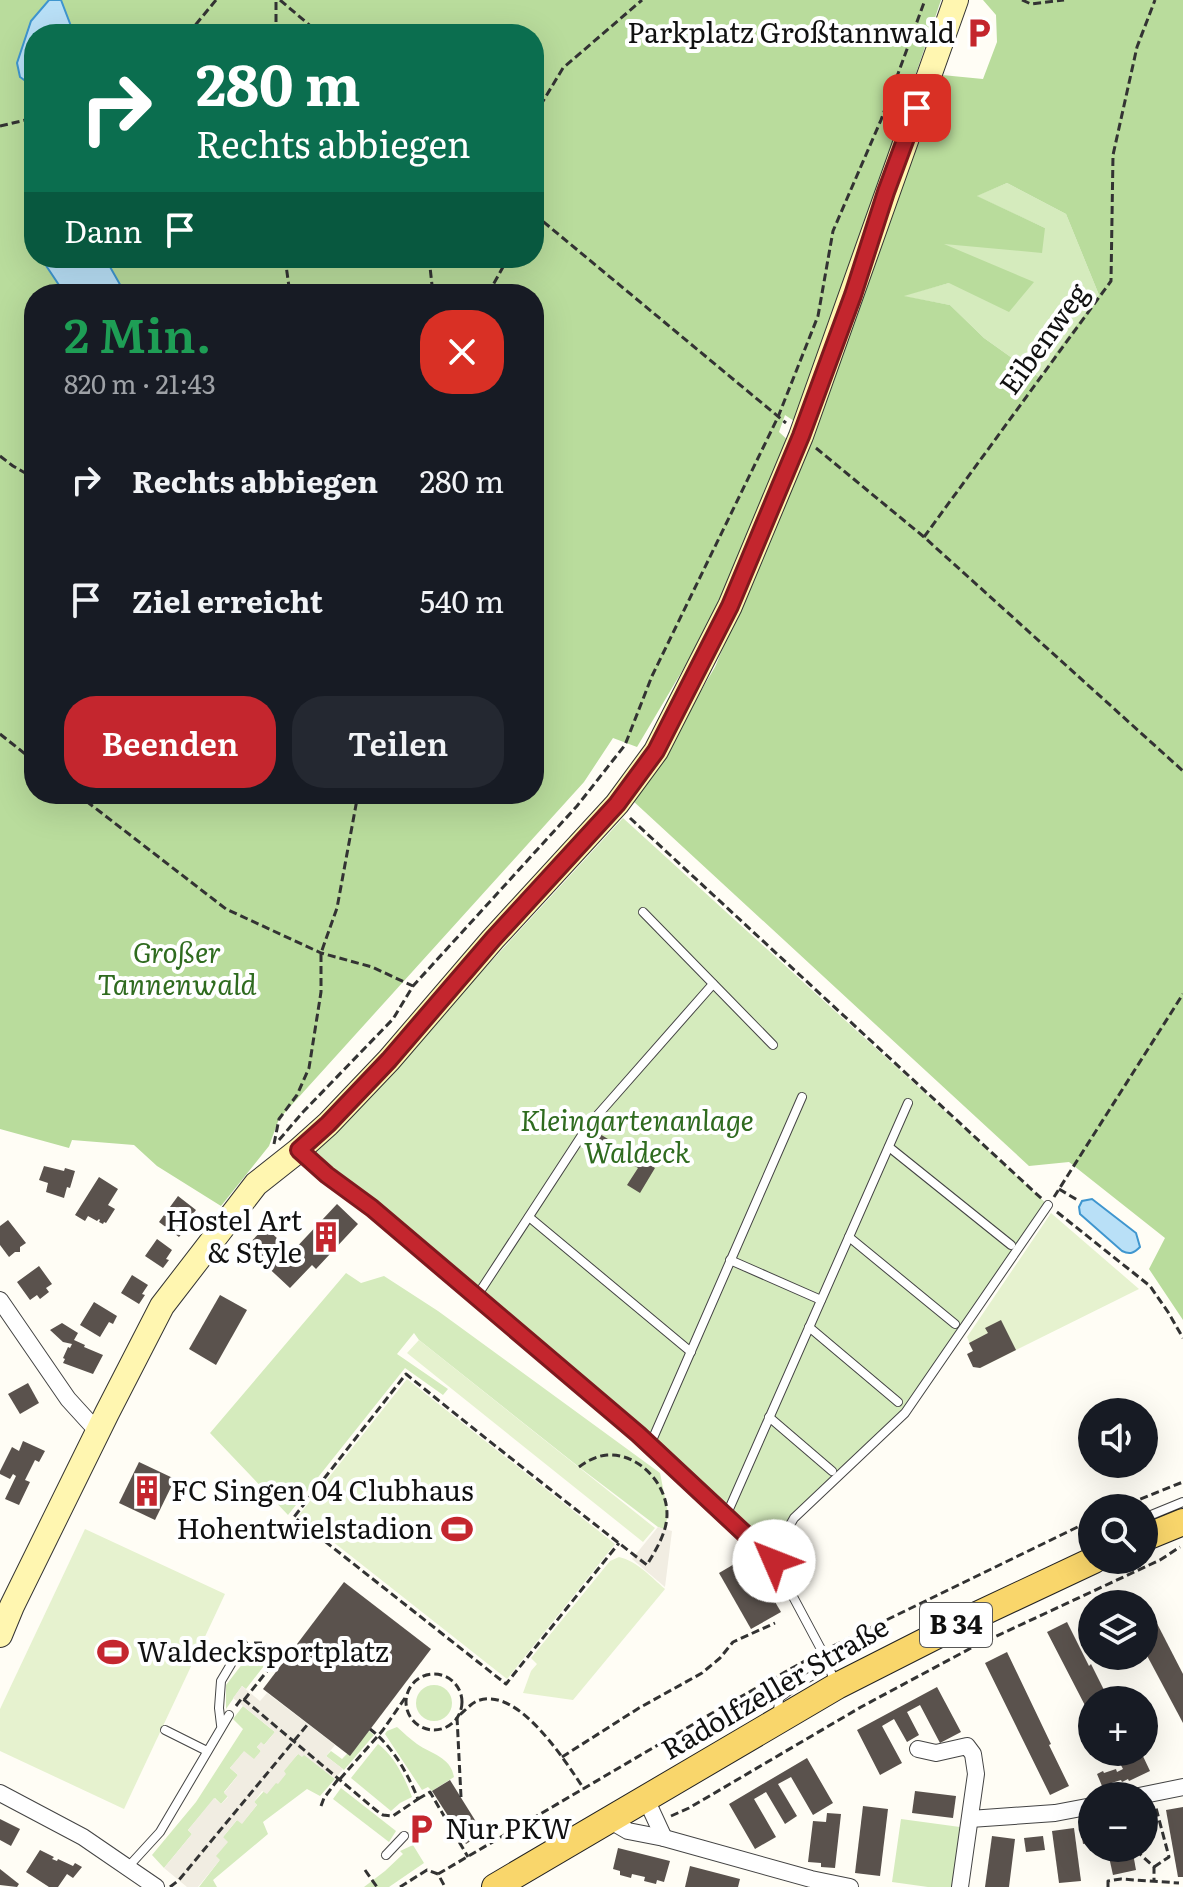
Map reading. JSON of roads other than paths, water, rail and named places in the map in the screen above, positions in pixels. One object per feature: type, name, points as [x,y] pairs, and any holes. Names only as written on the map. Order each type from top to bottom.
[{"type":"main road","points":[[0,1635],[162,1306],[256,1184],[328,1124],[389,1060],[493,939],[617,804],[656,751],[730,606],[801,436],[956,0]]},
{"type":"main road","points":[[1158,1532],[1183,1522]]},
{"type":"main road","name":"Radolfzeller Straße","points":[[495,1887],[609,1820],[651,1810],[777,1722],[833,1676],[977,1615],[1078,1568]]},
{"type":"street","points":[[0,1300],[68,1399],[98,1432]]},
{"type":"street","points":[[918,1749],[936,1753],[967,1746],[973,1754],[976,1774],[960,1887]]},
{"type":"street","points":[[1158,1792],[1183,1787]]},
{"type":"street","points":[[0,1793],[83,1837],[156,1887]]},
{"type":"street","points":[[970,1819],[1078,1809]]},
{"type":"street","points":[[651,1810],[664,1838]]},
{"type":"street","points":[[609,1820],[628,1831],[850,1887]]},
{"type":"lane","points":[[643,912],[773,1045]]},
{"type":"lane","points":[[477,1296],[588,1126],[713,984]]},
{"type":"lane","points":[[650,1445],[802,1097]]},
{"type":"lane","points":[[726,1516],[908,1103]]},
{"type":"lane","points":[[889,1147],[1011,1245]]},
{"type":"lane","points":[[299,1150],[477,1296],[650,1445],[774,1561],[833,1676]]},
{"type":"lane","points":[[774,1561],[779,1544],[794,1518],[905,1413],[1048,1205]]},
{"type":"lane","points":[[529,1217],[691,1352]]},
{"type":"lane","points":[[849,1237],[955,1324]]},
{"type":"lane","points":[[730,1260],[821,1300]]},
{"type":"lane","points":[[809,1327],[898,1402]]},
{"type":"lane","points":[[769,1417],[832,1471]]},
{"type":"lane","points":[[1158,1512],[1183,1502]]},
{"type":"lane","points":[[221,1726],[221,1681],[243,1644]]},
{"type":"lane","points":[[128,1867],[160,1832],[229,1715]]},
{"type":"lane","points":[[165,1730],[207,1751]]},
{"type":"lane","points":[[386,1855],[404,1836]]},
{"type":"water","points":[[49,0],[61,0],[70,24],[30,24]]},
{"type":"water","points":[[24,42],[24,80],[20,77],[17,63]]},
{"type":"water","points":[[48,268],[111,268],[120,284],[58,284]]},
{"type":"water","points":[[1092,1199],[1136,1233],[1140,1247],[1136,1251],[1122,1251],[1080,1214],[1082,1201]]},
{"type":"place","name":"Parkplatz Großtannwald","points":[[979,33]]},
{"type":"place","name":"Hostel Art & Style","points":[[326,1237]]},
{"type":"place","name":"FC Singen 04 Clubhaus","points":[[147,1491]]},
{"type":"place","name":"Hohentwielstadion","points":[[457,1529]]},
{"type":"place","name":"Waldecksportplatz","points":[[113,1652]]},
{"type":"place","name":"Nur PKW","points":[[421,1829]]},
{"type":"park label","name":"Großer Tannenwald","points":[[177,969]]},
{"type":"park label","name":"Kleingartenanlage Waldeck","points":[[637,1137]]}]
